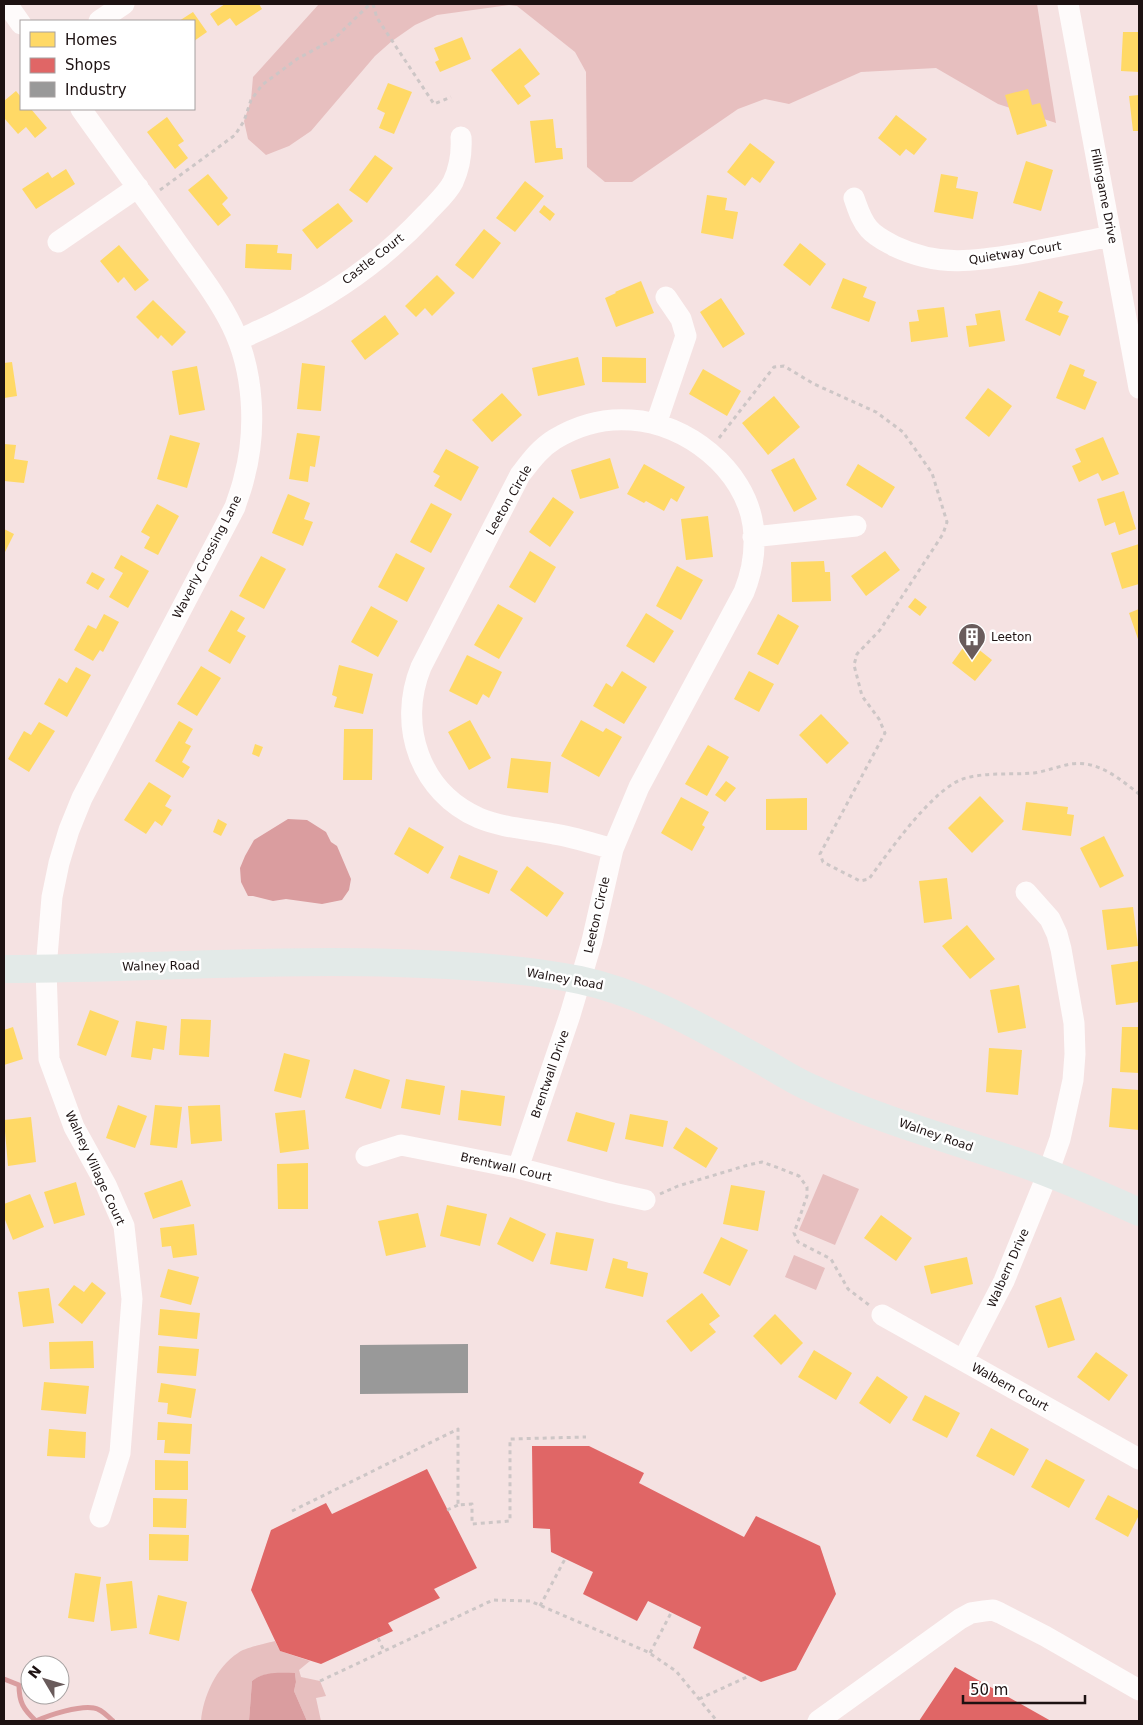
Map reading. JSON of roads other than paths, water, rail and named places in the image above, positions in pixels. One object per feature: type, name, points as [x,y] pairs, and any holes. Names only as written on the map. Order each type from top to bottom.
[{"type":"main road","name":"Walney Road","points":[[4,969],[331,961],[439,964],[498,968],[579,980],[611,988],[661,1008],[706,1030],[809,1088],[918,1129],[1048,1173],[1139,1212]]},
{"type":"street","points":[[7,4],[20,23]]},
{"type":"street","points":[[101,20],[124,4]]},
{"type":"street","name":"Fillingame Drive","points":[[1068,4],[1139,388]]},
{"type":"street","name":"Waverly Crossing Lane","points":[[46,969],[52,897],[59,863],[69,830],[82,798],[235,507],[244,478],[250,448],[252,418],[243,354],[232,324],[138,187],[82,110]]},
{"type":"street","name":"Castle Court","points":[[238,340],[284,319],[320,299],[388,250],[445,194],[452,183],[460,161],[461,137]]},
{"type":"street","points":[[58,242],[138,187]]},
{"type":"street","name":"Quietway Court","points":[[854,198],[859,214],[869,229],[882,240],[905,251],[946,261],[980,261],[1111,236]]},
{"type":"street","points":[[656,424],[686,336],[681,319],[666,298]]},
{"type":"street","name":"Leeton Circle","points":[[579,980],[592,941],[613,849],[639,787],[744,592],[752,569],[754,550],[753,524],[749,511],[741,491],[730,473],[715,458],[693,441],[674,430],[656,424],[632,420],[610,420],[573,429],[553,440],[535,456],[520,475],[421,667],[414,684],[411,700],[413,736],[425,769],[435,784],[462,809],[479,818],[497,824],[556,834],[613,849]]},
{"type":"street","points":[[753,537],[856,526]]},
{"type":"street","name":"Walbern Drive","points":[[963,1360],[1004,1281],[1048,1173],[1060,1139],[1073,1080],[1075,1054],[1074,1023],[1061,949],[1050,919],[1026,892]]},
{"type":"street","name":"Walney Village Court","points":[[46,969],[49,1058],[74,1127],[106,1185],[124,1226],[132,1299],[120,1453],[100,1517]]},
{"type":"street","name":"Brentwall Drive","points":[[518,1168],[570,1015],[579,980]]},
{"type":"street","name":"Brentwall Court","points":[[366,1156],[400,1145],[518,1168],[645,1200]]},
{"type":"street","name":"Walbern Court","points":[[882,1315],[1139,1459]]},
{"type":"street","points":[[818,1721],[947,1627],[972,1613],[993,1610],[1045,1636],[1139,1690]]},
{"type":"waterway","points":[[4,1679],[19,1685],[23,1705],[36,1721],[65,1711],[88,1707],[100,1710],[113,1721]]},
{"type":"place","name":"Leeton","points":[[972,661]]}]
